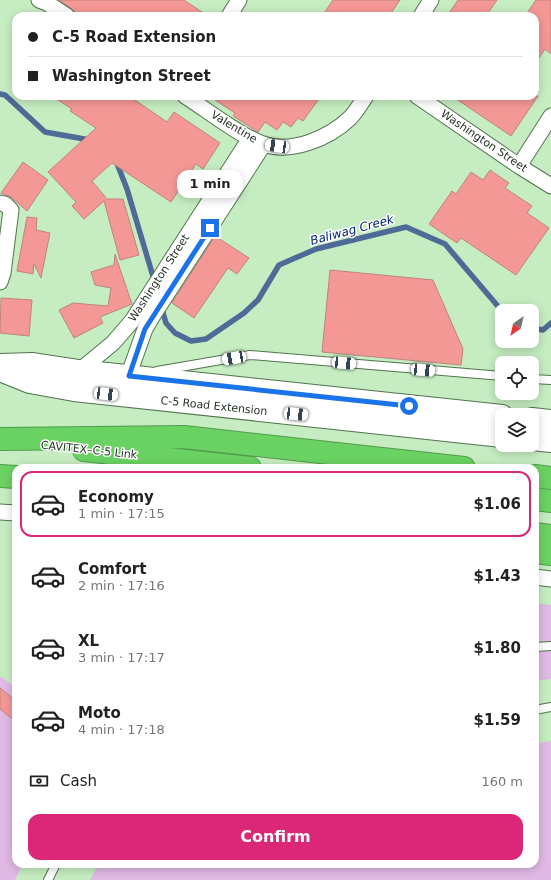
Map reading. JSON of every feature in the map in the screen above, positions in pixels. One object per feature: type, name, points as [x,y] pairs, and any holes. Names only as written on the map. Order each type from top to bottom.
[{"type":"highway","points":[[0,440],[184,437],[428,464]]},
{"type":"highway","name":"CAVITEX–C-5 Link","points":[[0,440],[214,464]]},
{"type":"highway","points":[[0,476],[12,477]]},
{"type":"highway","points":[[539,476],[551,478]]},
{"type":"highway","points":[[539,500],[551,501]]},
{"type":"highway","points":[[539,534],[551,536]]},
{"type":"highway","points":[[539,552],[551,554]]},
{"type":"main road","name":"C-5 Road Extension","points":[[0,365],[33,364],[121,396],[495,435]]},
{"type":"main road","name":"C-5 Road Extension","points":[[0,370],[30,382],[77,381],[129,376],[495,415]]},
{"type":"main road","points":[[539,420],[551,421]]},
{"type":"main road","points":[[539,440],[551,441]]},
{"type":"street","points":[[232,12],[239,0]]},
{"type":"street","points":[[424,12],[431,0]]},
{"type":"street","points":[[45,1],[61,12]]},
{"type":"street","name":"Valentine","points":[[191,100],[250,138],[264,144]]},
{"type":"street","points":[[264,144],[296,146],[312,141],[334,131],[350,117],[363,100]]},
{"type":"street","name":"Washington Street","points":[[423,100],[518,166],[551,186]]},
{"type":"street","points":[[518,166],[551,116]]},
{"type":"street","name":"Washington Street","points":[[77,381],[113,343],[146,313],[169,277],[250,138]]},
{"type":"street","name":"Washington Street","points":[[169,277],[264,144]]},
{"type":"street","points":[[0,203],[5,204],[11,210],[3,273],[0,282]]},
{"type":"street","name":"Washington Street","points":[[121,396],[145,329],[146,313]]},
{"type":"street","points":[[0,512],[12,513]]},
{"type":"street","points":[[539,578],[551,579]]},
{"type":"lane","points":[[129,376],[250,355],[495,375]]},
{"type":"lane","points":[[539,379],[551,380]]},
{"type":"lane","points":[[539,647],[551,646]]},
{"type":"lane","points":[[539,709],[551,707]]},
{"type":"lane","points":[[48,880],[54,868]]},
{"type":"shaded area","points":[[539,604],[551,605],[551,679],[539,680]]},
{"type":"shaded area","points":[[0,676],[12,685],[12,868],[21,868],[15,880],[0,880]]},
{"type":"shaded area","points":[[551,741],[551,880],[90,880],[97,868],[539,868],[539,743]]},
{"type":"building","points":[[59,0],[184,0],[202,12],[76,12]]},
{"type":"building","points":[[333,0],[400,0],[392,12],[325,12]]},
{"type":"building","points":[[458,0],[497,0],[489,12],[450,12]]},
{"type":"building","points":[[536,0],[551,0],[551,54],[545,49],[539,58],[539,12],[528,12]]},
{"type":"building","points":[[58,100],[135,100],[167,122],[174,112],[220,143],[203,169],[196,164],[171,202],[112,163],[92,181],[107,199],[123,199],[139,255],[120,260],[104,201],[84,219],[72,206],[76,202],[48,172],[96,128],[70,111],[72,109]]},
{"type":"building","points":[[215,100],[318,100],[303,121],[298,118],[291,127],[283,122],[277,130],[265,122],[258,132],[233,116],[235,113]]},
{"type":"building","points":[[458,100],[535,100],[511,136]]},
{"type":"building","points":[[23,162],[48,180],[27,211],[11,197],[1,193]]},
{"type":"building","points":[[490,170],[509,183],[505,188],[532,206],[527,213],[549,228],[516,275],[461,238],[457,243],[429,224],[452,191],[456,194],[471,172],[483,180]]},
{"type":"building","points":[[27,217],[37,218],[36,230],[50,233],[41,278],[34,264],[33,274],[17,271]]},
{"type":"building","points":[[215,236],[249,258],[237,274],[228,268],[194,318],[172,303]]},
{"type":"building","points":[[115,254],[132,304],[100,317],[103,323],[74,338],[59,310],[73,303],[108,306],[111,288],[95,285],[91,272],[114,265]]},
{"type":"building","points":[[330,270],[433,280],[463,349],[461,365],[322,352]]},
{"type":"building","points":[[1,298],[32,300],[29,336],[0,333]]},
{"type":"building","points":[[0,688],[12,698],[12,719],[0,709]]},
{"type":"waterway","name":"Baliwag Creek","points":[[0,94],[5,95],[45,132],[90,140]]},
{"type":"waterway","name":"Baliwag Creek","points":[[116,161],[127,189],[155,283]]},
{"type":"waterway","name":"Baliwag Creek","points":[[161,306],[166,323],[175,333],[191,341],[206,339],[244,313],[258,300],[279,265],[316,249],[406,227],[445,244],[496,304]]},
{"type":"waterway","name":"Baliwag Creek","points":[[539,329],[543,330],[551,323]]},
{"type":"route","points":[[210,228],[152,316],[145,329],[129,376],[409,406]]}]
